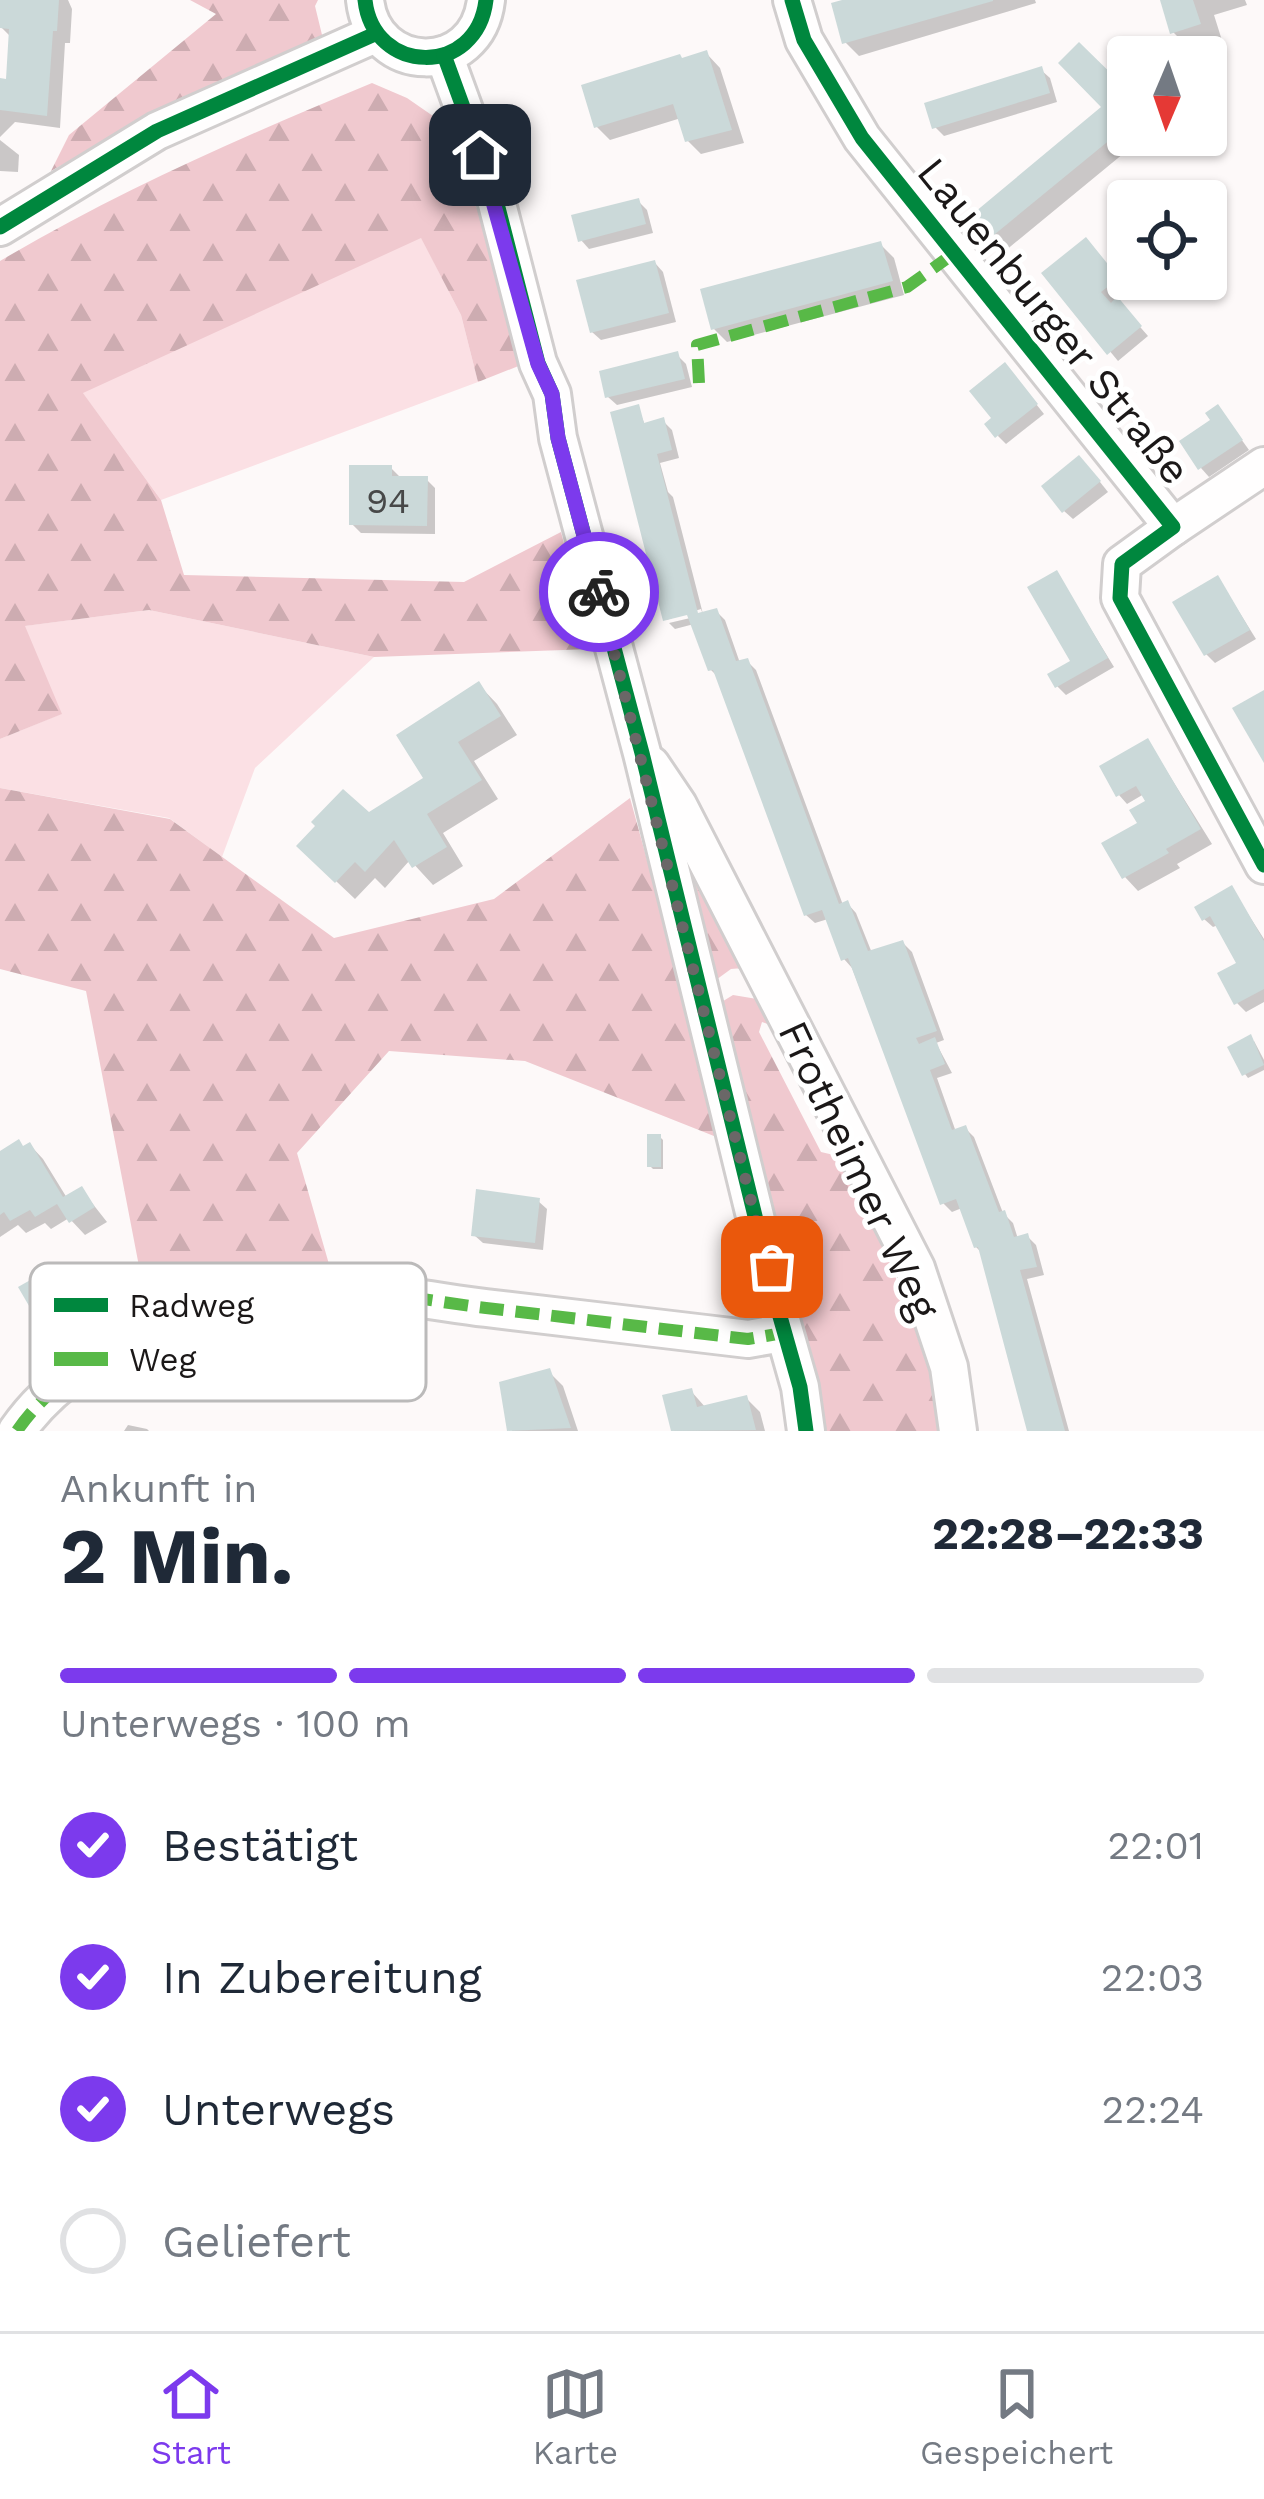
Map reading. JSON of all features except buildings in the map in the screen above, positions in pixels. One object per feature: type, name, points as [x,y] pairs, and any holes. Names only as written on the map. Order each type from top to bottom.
[{"type":"street","points":[[0,227],[158,131],[370,17],[406,55],[445,56],[477,34],[486,0]]},
{"type":"street","name":"Lauenburger Straße","points":[[792,0],[804,40],[862,138],[1173,526],[1122,565],[1120,598],[1264,865]]},
{"type":"street","name":"Frotheimer Weg","points":[[445,56],[494,192],[538,364],[552,394],[558,438],[642,753],[764,1253],[777,1285],[777,1306],[800,1387],[806,1431]]},
{"type":"street","points":[[1173,526],[1264,466]]},
{"type":"street","name":"Frotheimer Weg","points":[[642,753],[678,805],[916,1268],[949,1367],[958,1431]]},
{"type":"street","name":"Frotheimer Weg","points":[[704,1008],[720,985],[734,979],[769,982]]},
{"type":"street","points":[[426,1300],[748,1340],[783,1333]]},
{"type":"street","points":[[17,1431],[40,1401]]},
{"type":"shaded area","points":[[421,237],[461,315],[478,382],[161,500],[82,392]]},
{"type":"shaded area","points":[[149,610],[374,657],[255,768],[222,857],[169,818],[0,788],[0,739],[61,714],[24,626]]},
{"type":"green space","points":[[190,0],[318,0],[315,6],[323,39],[152,116],[51,171],[69,135],[216,14]]},
{"type":"green space","points":[[372,83],[433,116],[490,236],[521,365],[478,382],[461,315],[421,238],[83,393],[161,500],[184,575],[464,582],[561,532],[591,649],[374,657],[149,610],[25,626],[62,714],[0,739],[0,261],[183,165]]},
{"type":"green space","points":[[0,788],[170,819],[334,938],[494,899],[630,798],[724,1140],[525,1061],[389,1051],[297,1153],[329,1263],[138,1263],[86,991],[0,969]]},
{"type":"green space","points":[[676,831],[755,967],[731,969],[709,985]]},
{"type":"green space","points":[[733,995],[763,1000],[782,1029],[762,1022],[759,1032],[821,1152],[851,1159],[888,1232],[883,1245],[934,1376],[942,1431],[825,1431],[720,1003]]},
{"type":"marked path","points":[[699,383],[697,345],[907,287],[953,254]]},
{"type":"marked path","points":[[426,1300],[748,1339],[783,1333]]},
{"type":"marked path","points":[[17,1431],[43,1401]]},
{"type":"cycle path","points":[[365,0],[372,25],[386,43],[404,54],[425,57],[446,54],[464,43],[479,25],[486,0]]},
{"type":"cycle path","points":[[792,0],[804,40],[862,138],[1173,527],[1122,564],[1120,598],[1264,865]]},
{"type":"cycle path","points":[[0,227],[157,131],[375,34]]},
{"type":"cycle path","points":[[444,55],[494,192],[538,363],[552,394],[558,438],[642,753],[764,1253],[777,1285],[777,1306],[800,1387],[806,1431]]},
{"type":"way so far","points":[[599,592],[764,1253],[772,1267]]},
{"type":"route","points":[[480,155],[538,364],[552,394],[558,438],[599,592]]}]
